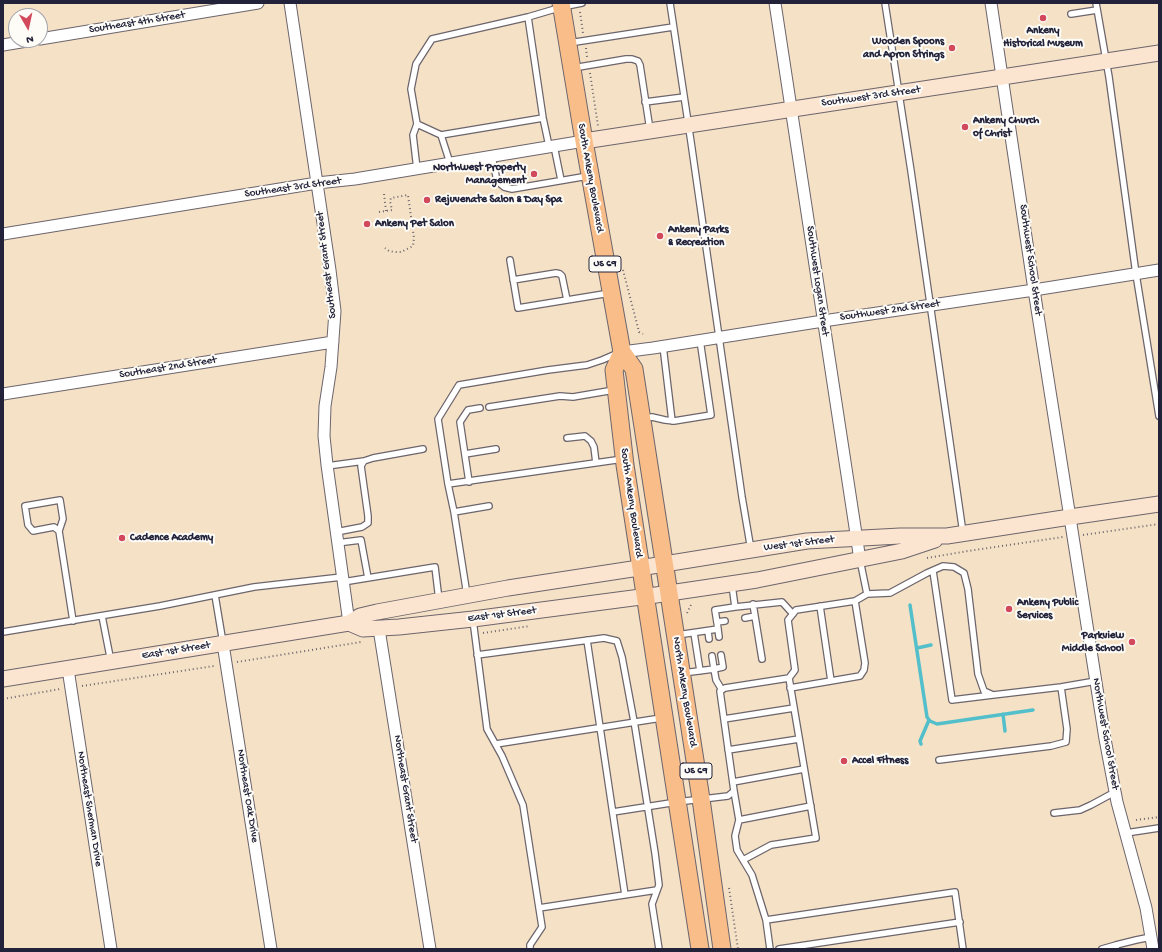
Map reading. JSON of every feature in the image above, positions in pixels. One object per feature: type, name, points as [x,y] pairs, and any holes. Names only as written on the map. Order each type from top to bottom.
[{"type":"main road","name":"South Ankeny Boulevard","points":[[562,5],[576,42],[572,68],[591,140],[590,175],[622,352],[634,369],[642,418],[655,581]]},
{"type":"main road","name":"Southwest 3rd Street","points":[[591,140],[791,108],[898,94],[1003,76],[1159,53]]},
{"type":"main road","name":"South Ankeny Boulevard","points":[[622,352],[614,370],[624,459],[655,581]]},
{"type":"main road","name":"West 1st Street","points":[[655,581],[752,550],[807,541],[900,536],[947,536],[1159,504]]},
{"type":"main road","name":"West 1st Street","points":[[655,581],[732,583],[757,580],[902,551],[947,536]]},
{"type":"main road","name":"East 1st Street","points":[[3,679],[348,624],[360,616],[508,588],[655,581]]},
{"type":"main road","name":"East 1st Street","points":[[348,624],[363,629],[379,629],[473,619],[655,581]]},
{"type":"main road","name":"North Ankeny Boulevard","points":[[655,581],[675,636],[701,799],[722,949]]},
{"type":"main road","name":"US 69","points":[[655,581],[664,718],[700,949]]},
{"type":"street","name":"Southeast 4th Street","points":[[48,38],[258,3]]},
{"type":"street","name":"Southeast Grant Street","points":[[290,3],[335,311],[331,367],[325,406],[324,436],[348,624]]},
{"type":"street","name":"Southwest Logan Street","points":[[775,3],[860,560]]},
{"type":"street","name":"Southwest School Street","points":[[991,3],[1070,517]]},
{"type":"street","name":"Southeast 3rd Street","points":[[3,234],[317,183],[355,179],[591,140]]},
{"type":"street","name":"Southwest 2nd Street","points":[[622,352],[1159,270]]},
{"type":"street","name":"Southeast 2nd Street","points":[[3,394],[333,342]]},
{"type":"street","name":"Northwest School Street","points":[[1070,517],[1115,792],[1146,908],[1153,949]]},
{"type":"street","name":"Northeast Grant Street","points":[[379,629],[430,949]]},
{"type":"street","name":"Northeast Oak Drive","points":[[223,644],[271,949]]},
{"type":"street","name":"Northeast Sherman Drive","points":[[68,669],[111,949]]},
{"type":"lane","points":[[417,168],[413,135],[417,124],[411,89],[416,64],[432,39],[528,17],[562,5],[580,3]]},
{"type":"lane","points":[[670,3],[720,337],[742,497],[752,550]]},
{"type":"lane","points":[[885,3],[911,171],[963,534]]},
{"type":"lane","points":[[1096,3],[1106,61],[1136,274],[1159,416]]},
{"type":"lane","points":[[1071,14],[1097,10]]},
{"type":"lane","points":[[528,17],[542,118],[560,180]]},
{"type":"lane","points":[[576,42],[673,27]]},
{"type":"lane","points":[[572,68],[626,59],[638,61],[640,65],[650,130]]},
{"type":"lane","points":[[645,102],[684,97]]},
{"type":"lane","points":[[417,124],[441,135],[542,118]]},
{"type":"lane","points":[[441,135],[450,163]]},
{"type":"lane","points":[[492,156],[497,181],[504,187],[512,189],[590,175]]},
{"type":"lane","points":[[510,260],[518,308],[611,293]]},
{"type":"lane","points":[[513,280],[556,273],[560,274],[562,276],[567,300]]},
{"type":"lane","points":[[642,418],[652,417],[672,421],[711,415],[700,340]]},
{"type":"lane","points":[[663,346],[672,421]]},
{"type":"lane","points":[[467,595],[438,419],[459,385],[587,365],[622,352]]},
{"type":"lane","points":[[489,406],[560,396],[573,397],[617,390]]},
{"type":"lane","points":[[469,482],[460,422],[468,410],[480,408]]},
{"type":"lane","points":[[567,438],[586,436],[594,447],[596,463]]},
{"type":"lane","points":[[327,466],[364,461],[423,449]]},
{"type":"lane","points":[[465,454],[496,450]]},
{"type":"lane","points":[[448,484],[624,459]]},
{"type":"lane","points":[[336,532],[362,527],[368,523],[361,466],[364,461]]},
{"type":"lane","points":[[59,531],[54,528],[34,531],[28,525],[25,506],[60,500],[63,519],[59,531],[73,621]]},
{"type":"lane","points":[[454,512],[490,506]]},
{"type":"lane","points":[[338,543],[362,540],[368,578]]},
{"type":"lane","points":[[860,560],[867,594]]},
{"type":"lane","points":[[743,860],[771,845],[816,838],[789,678],[795,670],[788,620],[796,610],[855,601],[867,594],[890,593],[933,570],[944,566],[954,567],[964,573],[968,589],[978,674],[984,691],[993,695]]},
{"type":"lane","points":[[3,632],[102,616],[254,587],[368,578],[435,567],[440,600]]},
{"type":"lane","points":[[933,570],[952,700],[1061,687],[1096,681]]},
{"type":"lane","points":[[732,583],[735,607]]},
{"type":"lane","points":[[215,595],[223,644]]},
{"type":"lane","points":[[790,688],[860,676],[864,670],[865,663],[855,601]]},
{"type":"lane","points":[[719,637],[715,610],[753,604],[782,602],[793,614]]},
{"type":"lane","points":[[753,604],[762,659]]},
{"type":"lane","points":[[820,606],[831,681]]},
{"type":"lane","points":[[102,616],[111,662]]},
{"type":"lane","points":[[745,618],[755,616]]},
{"type":"lane","points":[[473,619],[487,729],[502,756],[523,805],[542,927],[530,945],[530,949]]},
{"type":"lane","points":[[717,622],[725,621]]},
{"type":"lane","points":[[675,636],[718,629]]},
{"type":"lane","points":[[708,631],[709,639]]},
{"type":"lane","points":[[694,633],[700,671]]},
{"type":"lane","points":[[477,655],[604,638],[617,641],[622,657],[634,722],[659,885],[652,904],[659,949]]},
{"type":"lane","points":[[587,640],[625,895]]},
{"type":"lane","points":[[681,673],[723,667],[721,655]]},
{"type":"lane","points":[[712,656],[716,680],[722,690],[720,691],[739,820],[735,836],[738,850],[752,875],[766,920],[770,949]]},
{"type":"lane","points":[[722,690],[725,688],[789,678]]},
{"type":"lane","points":[[939,760],[1051,746],[1066,742],[1067,729],[1061,687]]},
{"type":"lane","points":[[724,719],[794,708]]},
{"type":"lane","points":[[496,744],[664,718]]},
{"type":"lane","points":[[728,750],[799,739]]},
{"type":"lane","points":[[733,782],[804,769]]},
{"type":"lane","points":[[613,812],[728,796],[734,791]]},
{"type":"lane","points":[[1054,813],[1080,810],[1115,792]]},
{"type":"lane","points":[[739,820],[811,806]]},
{"type":"lane","points":[[1126,833],[1159,828]]},
{"type":"lane","points":[[539,908],[657,890]]},
{"type":"lane","points":[[766,920],[956,892],[963,949]]},
{"type":"lane","points":[[779,949],[960,922]]},
{"type":"lane","points":[[1102,949],[1116,947],[1136,940],[1151,937]]},
{"type":"path","points":[[580,3],[576,42],[588,65],[591,140]]},
{"type":"path","points":[[384,194],[386,211]]},
{"type":"path","points":[[379,212],[392,210],[390,198],[408,195],[414,238],[412,246],[401,252],[389,251],[385,248]]},
{"type":"path","points":[[622,265],[639,332],[643,334]]},
{"type":"path","points":[[1136,820],[1159,817]]},
{"type":"waterway","points":[[910,605],[927,717],[930,721],[937,724],[1033,710]]},
{"type":"waterway","points":[[917,648],[931,645]]},
{"type":"waterway","points":[[1003,714],[1005,731]]},
{"type":"waterway","points":[[921,744],[920,741],[929,720]]},
{"type":"place","name":"Ankeny Historical Museum","points":[[1043,18]]},
{"type":"place","name":"Wooden Spoons and Apron Strings","points":[[952,48]]},
{"type":"place","name":"Ankeny Church of Christ","points":[[965,127]]},
{"type":"place","name":"Northwest Property Management","points":[[534,174]]},
{"type":"place","name":"Rejuvenate Salon & Day Spa","points":[[427,200]]},
{"type":"place","name":"Ankeny Pet Salon","points":[[367,224]]},
{"type":"place","name":"Ankeny Parks & Recreation","points":[[660,236]]},
{"type":"place","name":"Cadence Academy","points":[[122,538]]},
{"type":"place","name":"Ankeny Public Services","points":[[1009,609]]},
{"type":"place","name":"Parkview Middle School","points":[[1132,642]]},
{"type":"place","name":"Accel Fitness","points":[[844,761]]}]
